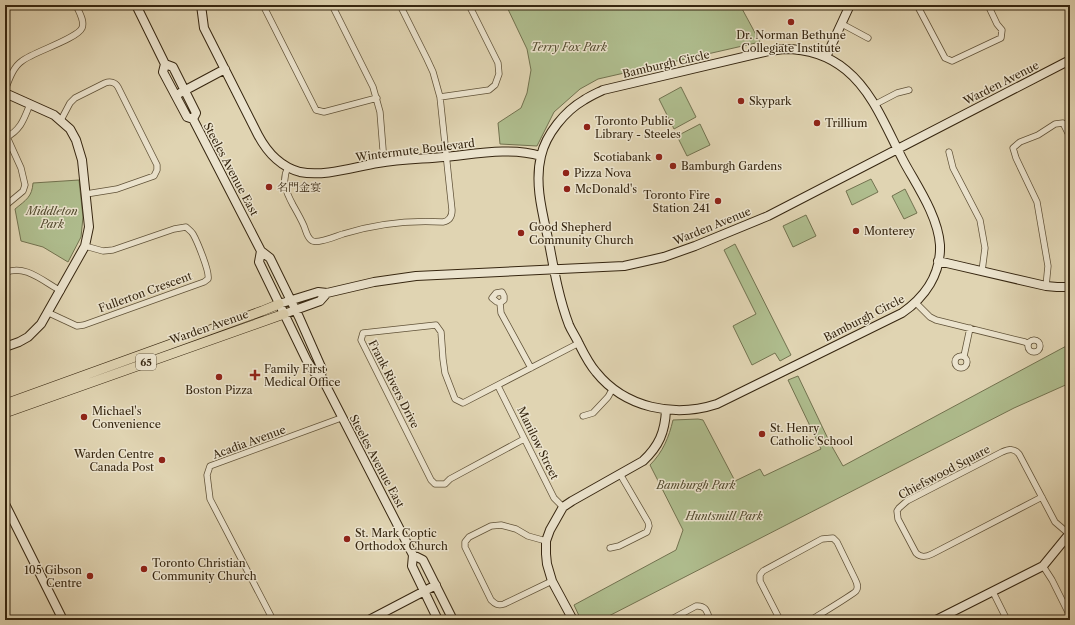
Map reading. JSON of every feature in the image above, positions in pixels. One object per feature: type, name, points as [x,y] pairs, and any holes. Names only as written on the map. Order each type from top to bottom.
[{"type":"main road","name":"Warden Avenue","points":[[5,404],[279,304]]},
{"type":"main road","name":"Warden Avenue","points":[[5,413],[284,314]]},
{"type":"street","points":[[5,347],[28,337],[42,324],[85,246],[89,227],[80,150],[70,129],[61,120],[46,110],[30,104],[5,91],[13,72],[23,60],[68,39],[81,30],[82,17],[76,5]]},
{"type":"street","name":"Steeles Avenue East","points":[[136,5],[165,64],[163,72],[175,95],[187,117],[193,119],[261,250],[270,258],[322,369],[321,376],[341,418],[413,555],[412,566],[438,620]]},
{"type":"street","name":"Wintermute Boulevard","points":[[201,5],[204,28],[261,142],[272,156],[288,167],[308,173],[322,173],[384,162],[489,152],[510,152],[541,156]]},
{"type":"street","points":[[264,5],[316,110],[324,112],[377,98]]},
{"type":"street","points":[[332,5],[370,80],[377,98],[380,112],[384,162]]},
{"type":"street","points":[[288,167],[284,178],[286,192],[304,226],[307,235],[311,240],[318,242],[352,231],[384,225],[414,222],[443,222],[451,217],[452,212],[440,97],[430,66],[400,5]]},
{"type":"street","points":[[440,97],[489,90],[495,85],[499,74],[498,63],[469,5]]},
{"type":"street","points":[[826,57],[850,5]]},
{"type":"street","points":[[917,5],[945,58],[952,61],[1001,38],[1002,30],[997,24],[988,5]]},
{"type":"street","points":[[842,24],[868,38]]},
{"type":"street","name":"Bamburgh Circle","points":[[784,49],[799,50],[826,57],[845,69],[858,81],[874,105],[936,222],[940,245],[934,280],[916,303],[902,313],[841,344],[717,404],[692,410],[666,410],[638,403],[613,388],[595,371],[586,358],[565,313],[554,269],[538,182],[541,156],[547,141],[554,127],[572,109],[584,100],[603,90],[769,51],[784,49]]},
{"type":"street","name":"Warden Avenue","points":[[279,304],[318,292],[327,293],[401,277],[624,266],[664,258],[768,216],[1070,60]]},
{"type":"street","name":"Steeles Avenue East","points":[[165,64],[173,67],[196,113],[193,119]]},
{"type":"street","points":[[175,95],[225,69]]},
{"type":"street","points":[[61,120],[70,103],[75,98],[109,81],[113,82],[118,87],[157,165],[157,170],[154,176],[117,188],[86,194]]},
{"type":"street","points":[[874,105],[897,93],[908,90]]},
{"type":"street","points":[[5,206],[22,191],[25,185],[21,168],[6,137],[13,134],[21,126],[30,104]]},
{"type":"street","points":[[1046,286],[1048,266],[1037,202],[1016,158],[1013,148],[1017,143],[1038,135],[1055,124],[1062,123],[1070,137]]},
{"type":"street","points":[[949,152],[953,168],[980,220],[986,248],[982,271]]},
{"type":"street","name":"Fullerton Crescent","points":[[49,313],[77,326],[84,325],[195,285],[208,279],[209,276],[207,267],[193,234],[186,228],[174,229],[113,250],[103,251],[85,246]]},
{"type":"street","name":"Steeles Avenue East","points":[[261,250],[259,262],[307,361],[314,372],[321,376]]},
{"type":"street","points":[[938,261],[1046,286],[1070,287]]},
{"type":"street","points":[[5,273],[13,270],[21,270],[60,291]]},
{"type":"street","name":"Warden Avenue","points":[[284,314],[320,301],[327,293]]},
{"type":"street","points":[[500,303],[503,319],[531,368]]},
{"type":"street","points":[[916,303],[933,318],[1028,344]]},
{"type":"street","name":"Frank Rivers Drive","points":[[524,440],[450,479],[445,484],[435,484],[431,480],[361,340],[363,333],[436,325],[441,332],[445,373],[457,401],[460,403],[466,402],[498,386],[579,343]]},
{"type":"street","points":[[964,356],[970,328]]},
{"type":"street","name":"Manilow Street","points":[[498,386],[554,498],[563,507]]},
{"type":"street","points":[[49,397],[50,388]]},
{"type":"street","points":[[583,416],[593,413],[608,397],[613,388]]},
{"type":"street","points":[[573,620],[552,580],[547,564],[546,542],[550,530],[563,507],[579,496],[643,461],[656,446],[664,429],[666,410]]},
{"type":"street","name":"Acadia Avenue","points":[[273,620],[210,499],[207,475],[210,466],[341,418]]},
{"type":"street","points":[[1070,419],[1070,427]]},
{"type":"street","name":"Chiefswood Square","points":[[1042,497],[924,557],[919,556],[916,553],[898,519],[899,508],[907,501],[1009,449],[1016,450],[1019,454],[1042,497],[1055,522],[1069,533]]},
{"type":"street","points":[[610,548],[619,546],[647,532],[649,526],[620,474]]},
{"type":"street","points":[[6,508],[63,620]]},
{"type":"street","points":[[546,542],[528,536],[516,528],[501,525],[491,526],[469,537],[465,542],[465,547],[491,600],[498,605],[504,604],[552,580]]},
{"type":"street","points":[[936,620],[1042,566],[1069,533]]},
{"type":"street","points":[[780,620],[760,581],[760,575],[763,571],[822,539],[829,537],[838,542],[858,585],[857,589],[852,595],[811,620]]},
{"type":"street","name":"Steeles Avenue East","points":[[413,555],[423,560],[453,620]]},
{"type":"street","points":[[1042,566],[1052,580],[1070,616]]},
{"type":"street","points":[[369,620],[436,585]]},
{"type":"street","points":[[993,592],[1007,620]]},
{"type":"street","points":[[670,620],[700,605],[705,608],[710,620]]},
{"type":"green space","name":"Terry Fox Park","points":[[506,5],[740,5],[760,42],[598,79],[580,89],[554,112],[537,146],[500,144],[498,123],[521,108],[527,93],[531,70],[527,49]]},
{"type":"green space","points":[[681,87],[696,117],[674,129],[659,99]]},
{"type":"green space","points":[[700,124],[710,145],[687,156],[677,136]]},
{"type":"green space","points":[[871,179],[878,192],[852,205],[846,191]]},
{"type":"green space","name":"Middleton Park","points":[[79,180],[83,217],[81,237],[68,262],[43,247],[21,241],[15,209],[30,195],[33,183]]},
{"type":"green space","points":[[905,189],[917,213],[904,219],[892,196]]},
{"type":"green space","points":[[806,215],[816,236],[793,247],[783,226]]},
{"type":"green space","points":[[735,244],[791,355],[780,361],[775,353],[752,365],[733,326],[756,314],[724,250]]},
{"type":"green space","name":"Huntsmill Park","points":[[1070,344],[1070,383],[1014,408],[601,620],[581,620],[574,605],[676,550],[683,530],[650,465],[659,455],[665,444],[673,420],[703,420],[735,481],[760,469],[764,476],[821,449],[788,380],[798,376],[830,443],[843,466]]},
{"type":"place","name":"Dr. Norman Bethune Collegiate Institute","points":[[791,22]]},
{"type":"place","name":"Skypark","points":[[741,101]]},
{"type":"place","name":"Trillium","points":[[817,123]]},
{"type":"place","name":"Toronto Public Library - Steeles","points":[[587,127]]},
{"type":"place","name":"Scotiabank","points":[[659,157]]},
{"type":"place","name":"Bamburgh Gardens","points":[[673,166]]},
{"type":"place","name":"Pizza Nova","points":[[566,173]]},
{"type":"place","name":"名門金宴","points":[[269,187]]},
{"type":"place","name":"McDonald's","points":[[567,189]]},
{"type":"place","name":"Toronto Fire Station 241","points":[[718,201]]},
{"type":"place","name":"Monterey","points":[[856,231]]},
{"type":"place","name":"Good Shepherd Community Church","points":[[521,233]]},
{"type":"place","name":"Family First Medical Office","points":[[255,375]]},
{"type":"place","name":"Boston Pizza","points":[[219,377]]},
{"type":"place","name":"Michael's Convenience","points":[[84,417]]},
{"type":"place","name":"St. Henry Catholic School","points":[[762,434]]},
{"type":"place","name":"Warden Centre Canada Post","points":[[162,460]]},
{"type":"place","name":"St. Mark Coptic Orthodox Church","points":[[347,539]]},
{"type":"place","name":"Toronto Christian Community Church","points":[[144,569]]},
{"type":"place","name":"105 Gibson Centre","points":[[90,576]]},
{"type":"park label","name":"Bamburgh Park","points":[[696,485]]}]
